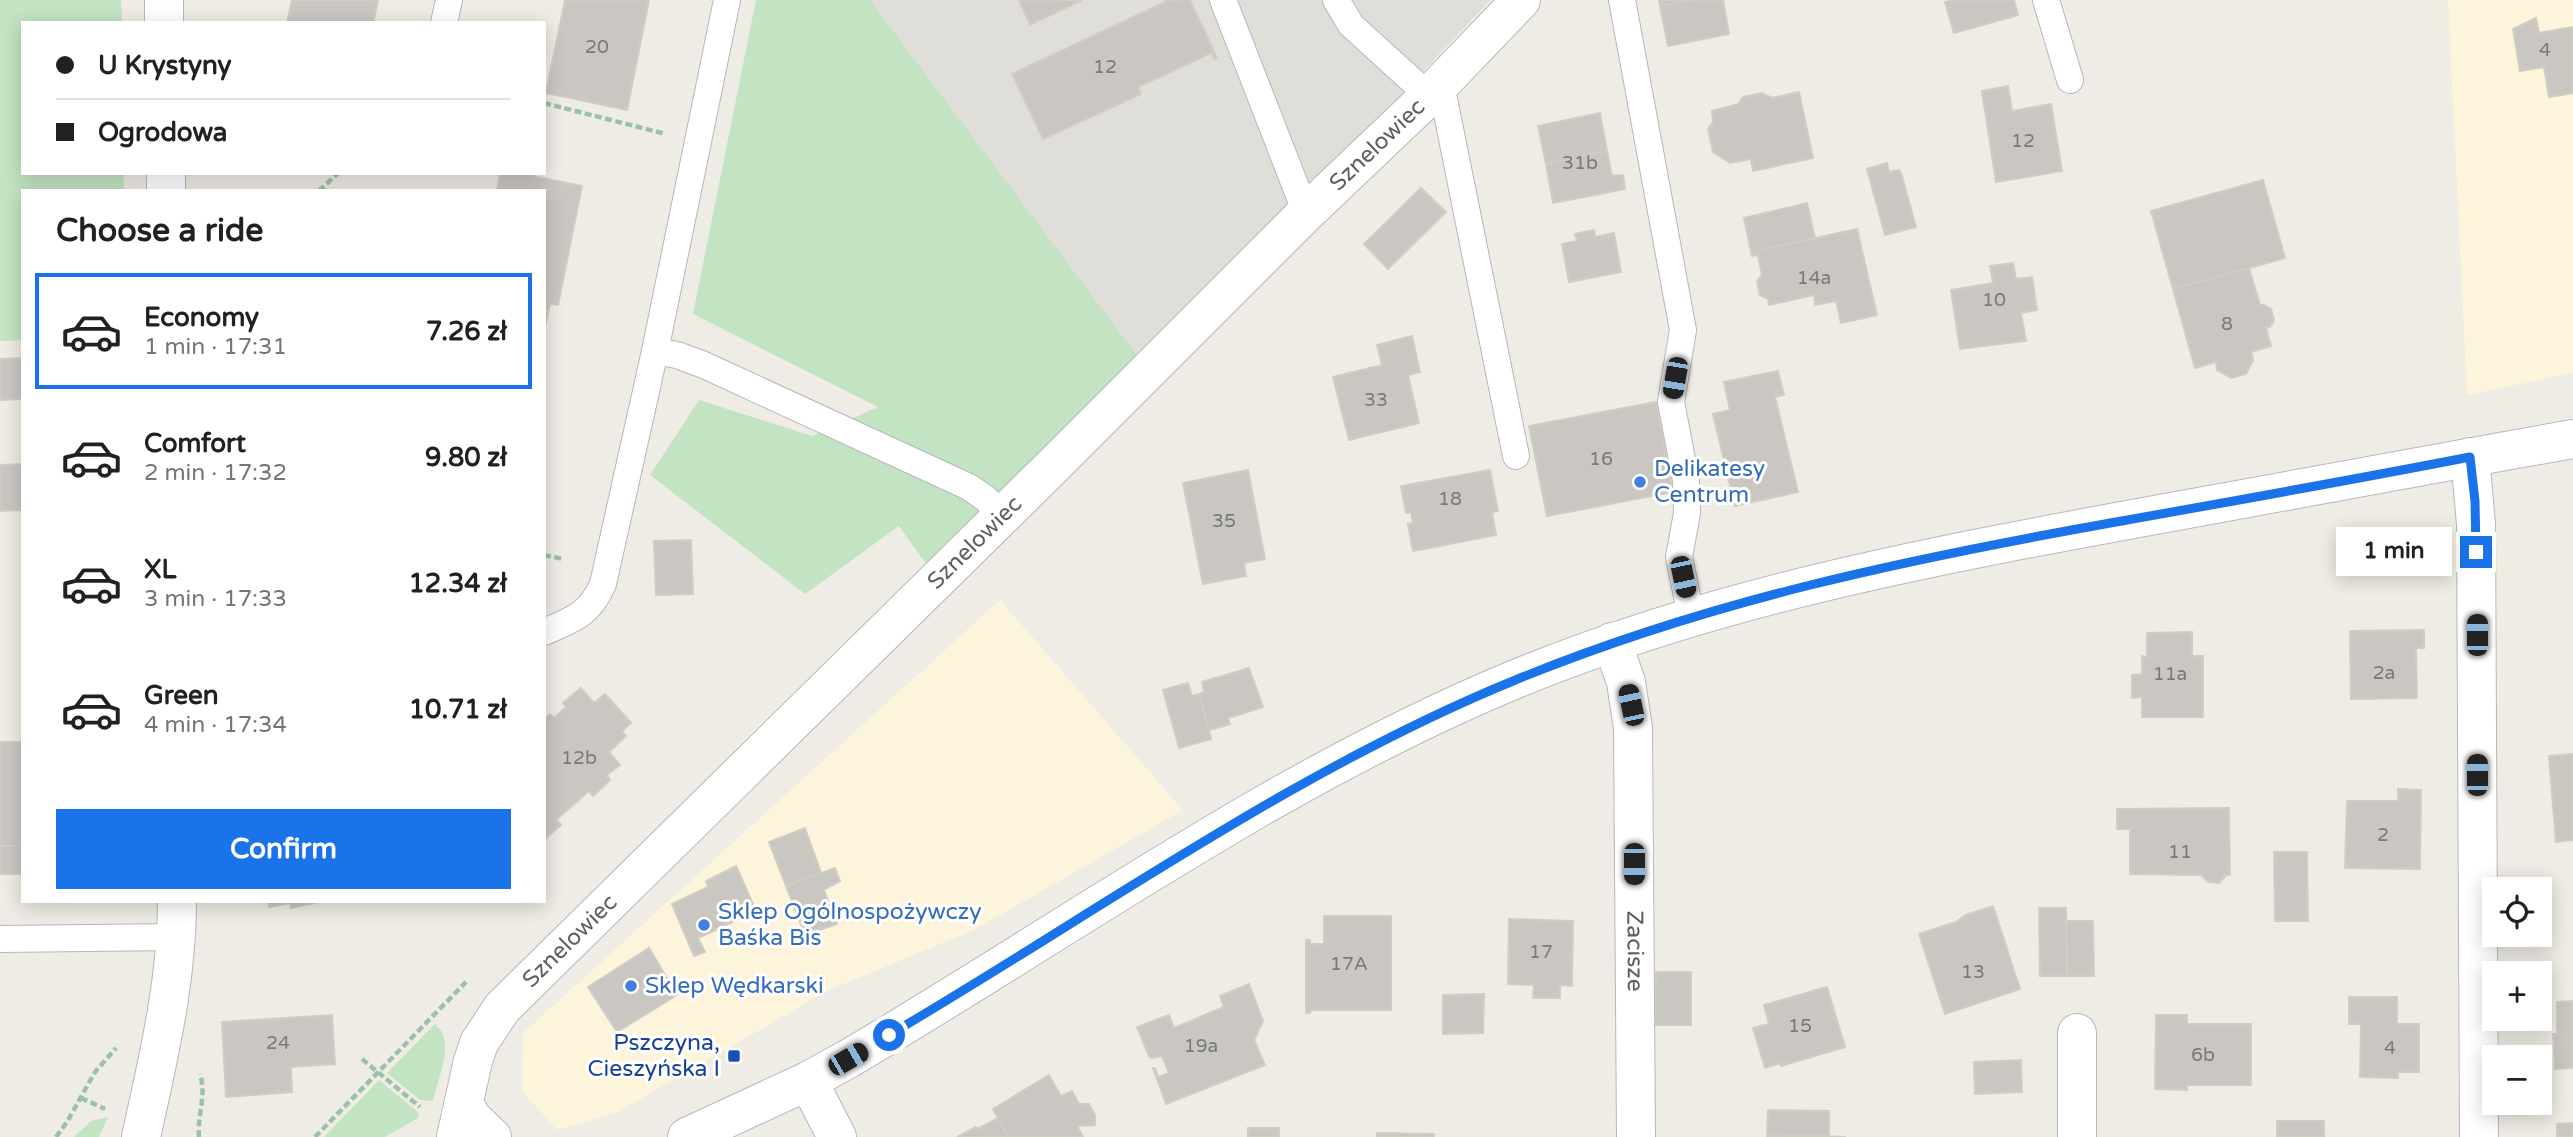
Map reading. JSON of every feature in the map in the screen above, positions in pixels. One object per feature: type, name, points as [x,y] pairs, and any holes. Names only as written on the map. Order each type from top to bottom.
[{"type":"street","points":[[164,0],[164,21]]},
{"type":"street","name":"Sznelowiec","points":[[450,1119],[479,1043],[502,1008],[1306,213],[1435,90],[1521,0]]},
{"type":"street","points":[[687,1137],[808,1081],[909,1023],[1236,822],[1362,750],[1510,682],[1612,642],[1777,592],[1926,557],[2573,439]]},
{"type":"street","points":[[2470,457],[2476,524],[2479,1137]]},
{"type":"street","name":"Zacisze","points":[[1612,642],[1626,682],[1633,728],[1636,1137]]},
{"type":"street","points":[[142,1137],[167,1009],[177,919]]},
{"type":"street","points":[[2077,1033],[2077,1137]]},
{"type":"street","points":[[808,1081],[837,1137]]},
{"type":"street","points":[[450,1119],[473,1119],[492,1137]]},
{"type":"lane","points":[[444,21],[449,0]]},
{"type":"lane","points":[[546,631],[581,616],[595,602],[603,584],[655,351],[727,0]]},
{"type":"lane","points":[[1223,0],[1306,213]]},
{"type":"lane","points":[[1336,0],[1351,25],[1435,90],[1516,456]]},
{"type":"lane","points":[[1622,0],[1683,330],[1671,402],[1686,480],[1687,513],[1679,557],[1691,616]]},
{"type":"lane","points":[[2046,0],[2070,80]]},
{"type":"lane","points":[[655,351],[677,355],[704,365],[969,487],[1002,514]]},
{"type":"lane","points":[[0,939],[177,919]]},
{"type":"path","points":[[546,104],[698,142]]},
{"type":"path","points":[[322,189],[336,175]]},
{"type":"path","points":[[546,555],[563,559]]},
{"type":"path","points":[[315,1137],[469,979]]},
{"type":"path","points":[[56,1137],[94,1072],[124,1039]]},
{"type":"path","points":[[362,1059],[450,1119]]},
{"type":"path","points":[[80,1098],[111,1111]]},
{"type":"path","points":[[199,1137],[203,1105]]},
{"type":"path","points":[[190,1128],[198,1129]]},
{"type":"shaded area","points":[[870,0],[1490,0],[1146,367]]},
{"type":"shaded area","points":[[2448,0],[2573,0],[2573,373],[2467,395]]},
{"type":"shaded area","points":[[1000,600],[1183,810],[974,930],[829,990],[616,1113],[557,1130],[522,1091],[523,1033]]},
{"type":"green space","points":[[0,0],[121,0],[122,21],[21,21],[21,175],[123,175],[124,189],[21,189],[21,340],[0,341]]},
{"type":"green space","points":[[756,0],[870,0],[1146,367],[929,568],[899,526],[805,594],[650,475],[699,400],[812,436],[878,407],[693,314]]},
{"type":"green space","points":[[435,1024],[445,1040],[444,1061],[433,1101],[420,1100],[387,1073]]},
{"type":"green space","points":[[379,1080],[419,1113],[418,1118],[385,1137],[324,1137]]},
{"type":"green space","points":[[108,1117],[99,1137],[74,1137],[91,1121]]},
{"type":"building","points":[[292,0],[378,0],[373,21],[287,21]]},
{"type":"building","points":[[565,0],[649,0],[627,110],[546,93]]},
{"type":"building","points":[[1019,0],[1082,0],[1030,25]]},
{"type":"building","points":[[1169,0],[1190,0],[1217,58],[1211,53],[1138,87],[1141,94],[1043,139],[1012,74]]},
{"type":"building","points":[[1659,0],[1693,0],[1660,6]]},
{"type":"building","points":[[1693,0],[1723,0],[1729,34],[1668,46],[1660,6]]},
{"type":"building","points":[[2014,0],[2018,15],[1954,33],[1945,2]]},
{"type":"building","points":[[2536,18],[2539,33],[2573,27],[2573,93],[2549,97],[2544,67],[2520,71],[2513,29]]},
{"type":"building","points":[[2008,86],[2012,111],[2051,104],[2062,171],[1996,182],[1982,91]]},
{"type":"building","points":[[1799,92],[1813,158],[1753,171],[1751,159],[1730,163],[1713,152],[1708,129],[1713,122],[1712,111],[1738,104],[1743,97],[1762,93],[1772,98]]},
{"type":"building","points":[[1600,113],[1607,151],[1546,164],[1538,126]]},
{"type":"building","points":[[1607,151],[1612,176],[1623,175],[1625,189],[1553,203],[1546,164]]},
{"type":"building","points":[[1887,163],[1889,172],[1899,170],[1902,176],[1916,227],[1885,235],[1867,169]]},
{"type":"building","points":[[500,175],[528,175],[582,186],[558,305],[546,303],[546,189],[497,189]]},
{"type":"building","points":[[2263,180],[2285,258],[2173,289],[2151,211]]},
{"type":"building","points":[[1421,188],[1446,212],[1388,269],[1364,244]]},
{"type":"building","points":[[1807,203],[1815,238],[1757,251],[1758,254],[1752,256],[1744,218]]},
{"type":"building","points":[[1857,229],[1877,315],[1841,323],[1836,301],[1815,305],[1814,295],[1769,305],[1768,299],[1760,295],[1757,282],[1762,274],[1757,251]]},
{"type":"building","points":[[1594,230],[1595,237],[1614,233],[1621,272],[1569,282],[1562,244],[1577,241],[1575,234]]},
{"type":"building","points":[[2013,263],[2016,279],[2032,277],[2037,310],[2021,313],[2026,341],[1960,349],[1951,290],[1993,283],[1990,266]]},
{"type":"building","points":[[2249,268],[2260,305],[2271,309],[2274,320],[2270,327],[2266,328],[2271,346],[2251,352],[2253,360],[2246,374],[2231,378],[2217,370],[2216,362],[2195,368],[2173,289]]},
{"type":"building","points":[[546,303],[550,304],[546,322]]},
{"type":"building","points":[[1412,336],[1420,372],[1408,375],[1419,423],[1349,440],[1333,377],[1382,365],[1377,345]]},
{"type":"building","points":[[21,358],[21,399],[0,400],[0,359]]},
{"type":"building","points":[[1778,371],[1784,395],[1775,397],[1798,492],[1735,506],[1713,414],[1730,410],[1724,382]]},
{"type":"building","points":[[1656,402],[1673,492],[1547,516],[1529,426]]},
{"type":"building","points":[[21,464],[21,510],[0,511],[0,465]]},
{"type":"building","points":[[1248,470],[1265,559],[1244,563],[1246,576],[1203,584],[1183,483]]},
{"type":"building","points":[[1490,470],[1498,511],[1492,512],[1496,535],[1413,551],[1408,524],[1413,523],[1411,512],[1406,513],[1401,486]]},
{"type":"building","points":[[691,540],[693,594],[656,595],[654,541]]},
{"type":"building","points":[[2424,630],[2424,648],[2416,648],[2417,698],[2351,699],[2350,631]]},
{"type":"building","points":[[2192,632],[2192,656],[2203,656],[2203,717],[2142,717],[2142,697],[2132,698],[2132,675],[2142,674],[2142,656],[2147,657],[2147,633]]},
{"type":"building","points":[[1249,668],[1263,707],[1228,718],[1230,724],[1209,730],[1199,694],[1204,692],[1202,682]]},
{"type":"building","points":[[1188,683],[1192,696],[1199,694],[1211,739],[1179,748],[1163,690]]},
{"type":"building","points":[[581,688],[594,703],[605,694],[631,723],[622,731],[626,736],[609,752],[620,765],[607,775],[610,780],[593,796],[589,791],[556,820],[561,825],[546,838],[546,717],[550,714],[554,718],[566,707],[563,703]]},
{"type":"building","points":[[0,742],[21,742],[21,846],[0,846]]},
{"type":"building","points":[[2573,754],[2573,840],[2556,842],[2549,756]]},
{"type":"building","points":[[2398,789],[2421,790],[2420,869],[2345,868],[2347,801],[2398,801]]},
{"type":"building","points":[[2229,808],[2230,875],[2226,875],[2219,883],[2208,882],[2201,875],[2130,874],[2130,829],[2117,829],[2117,809]]},
{"type":"building","points":[[805,828],[821,873],[786,886],[769,842]]},
{"type":"building","points":[[0,846],[21,846],[21,874],[0,874]]},
{"type":"building","points":[[2274,852],[2307,852],[2308,921],[2275,921]]},
{"type":"building","name":"Sklep Ogólnospożywczy Baśka Bis","points":[[736,866],[756,911],[698,938],[705,952],[694,956],[672,904],[708,887],[706,881]]},
{"type":"building","points":[[835,868],[840,881],[824,890],[837,924],[805,935],[786,886]]},
{"type":"building","points":[[268,903],[290,903],[269,907]]},
{"type":"building","points":[[290,903],[315,903],[291,908]]},
{"type":"building","points":[[1993,906],[2020,989],[1945,1014],[1919,934]]},
{"type":"building","points":[[2039,908],[2066,908],[2067,976],[2040,976]]},
{"type":"building","points":[[1324,916],[1391,916],[1391,1010],[1311,1010],[1306,1013],[1306,940],[1310,940],[1310,944],[1324,944]]},
{"type":"building","points":[[1509,919],[1573,921],[1572,986],[1560,985],[1560,998],[1533,998],[1534,985],[1508,984]]},
{"type":"building","points":[[2066,921],[2093,921],[2094,976],[2067,976]]},
{"type":"building","points":[[649,948],[677,995],[617,1032],[588,987]]},
{"type":"building","points":[[1656,972],[1691,972],[1691,1025],[1655,1025]]},
{"type":"building","points":[[1249,984],[1263,1021],[1254,1040],[1265,1065],[1166,1104],[1153,1068],[1158,1077],[1169,1073],[1162,1056],[1149,1056],[1137,1027],[1169,1015],[1174,1028],[1224,1007],[1220,996]]},
{"type":"building","points":[[1827,987],[1845,1047],[1781,1066],[1781,1063],[1765,1068],[1753,1028],[1769,1024],[1764,1005]]},
{"type":"building","points":[[1484,994],[1483,1033],[1443,1034],[1443,995]]},
{"type":"building","points":[[2349,997],[2397,997],[2397,1024],[2419,1024],[2419,1072],[2398,1072],[2398,1078],[2360,1077],[2361,1024],[2349,1024]]},
{"type":"building","points":[[2573,1001],[2573,1068],[2555,1069],[2553,1034],[2557,1034],[2557,1002]]},
{"type":"building","points":[[332,1015],[335,1064],[291,1067],[292,1092],[226,1097],[222,1022]]},
{"type":"building","points":[[2156,1015],[2187,1015],[2187,1024],[2251,1024],[2251,1085],[2187,1085],[2187,1090],[2155,1089]]},
{"type":"building","points":[[2021,1060],[2022,1092],[1975,1094],[1974,1062]]},
{"type":"building","points":[[1049,1075],[1061,1096],[1072,1091],[1079,1104],[1089,1104],[1095,1115],[1095,1125],[1077,1126],[1083,1137],[1008,1137],[993,1109]]},
{"type":"building","points":[[1768,1110],[1829,1111],[1829,1136],[1767,1134]]},
{"type":"building","points":[[998,1118],[1008,1137],[957,1137],[976,1127],[978,1129]]},
{"type":"building","points":[[2277,1121],[2324,1121],[2324,1137],[2277,1137]]},
{"type":"building","points":[[2573,1123],[2573,1137],[2557,1137],[2557,1124]]},
{"type":"building","points":[[1248,1128],[1279,1128],[1279,1137],[1248,1137]]},
{"type":"building","points":[[1377,1133],[1434,1134],[1434,1137],[1377,1137]]},
{"type":"building","points":[[1767,1134],[1846,1137],[1767,1137]]},
{"type":"place","name":"Delikatesy Centrum","points":[[1640,482]]},
{"type":"place","name":"Sklep Ogólnospożywczy Baśka Bis","points":[[704,925]]},
{"type":"place","name":"Sklep Wędkarski","points":[[631,986]]},
{"type":"place","name":"Pszczyna, Cieszyńska I","points":[[734,1056]]},
{"type":"route","points":[[889,1035],[1216,834],[1362,750],[1432,716],[1564,660],[1691,616],[1765,595],[1926,557],[2470,457],[2475,501],[2476,552]]}]
